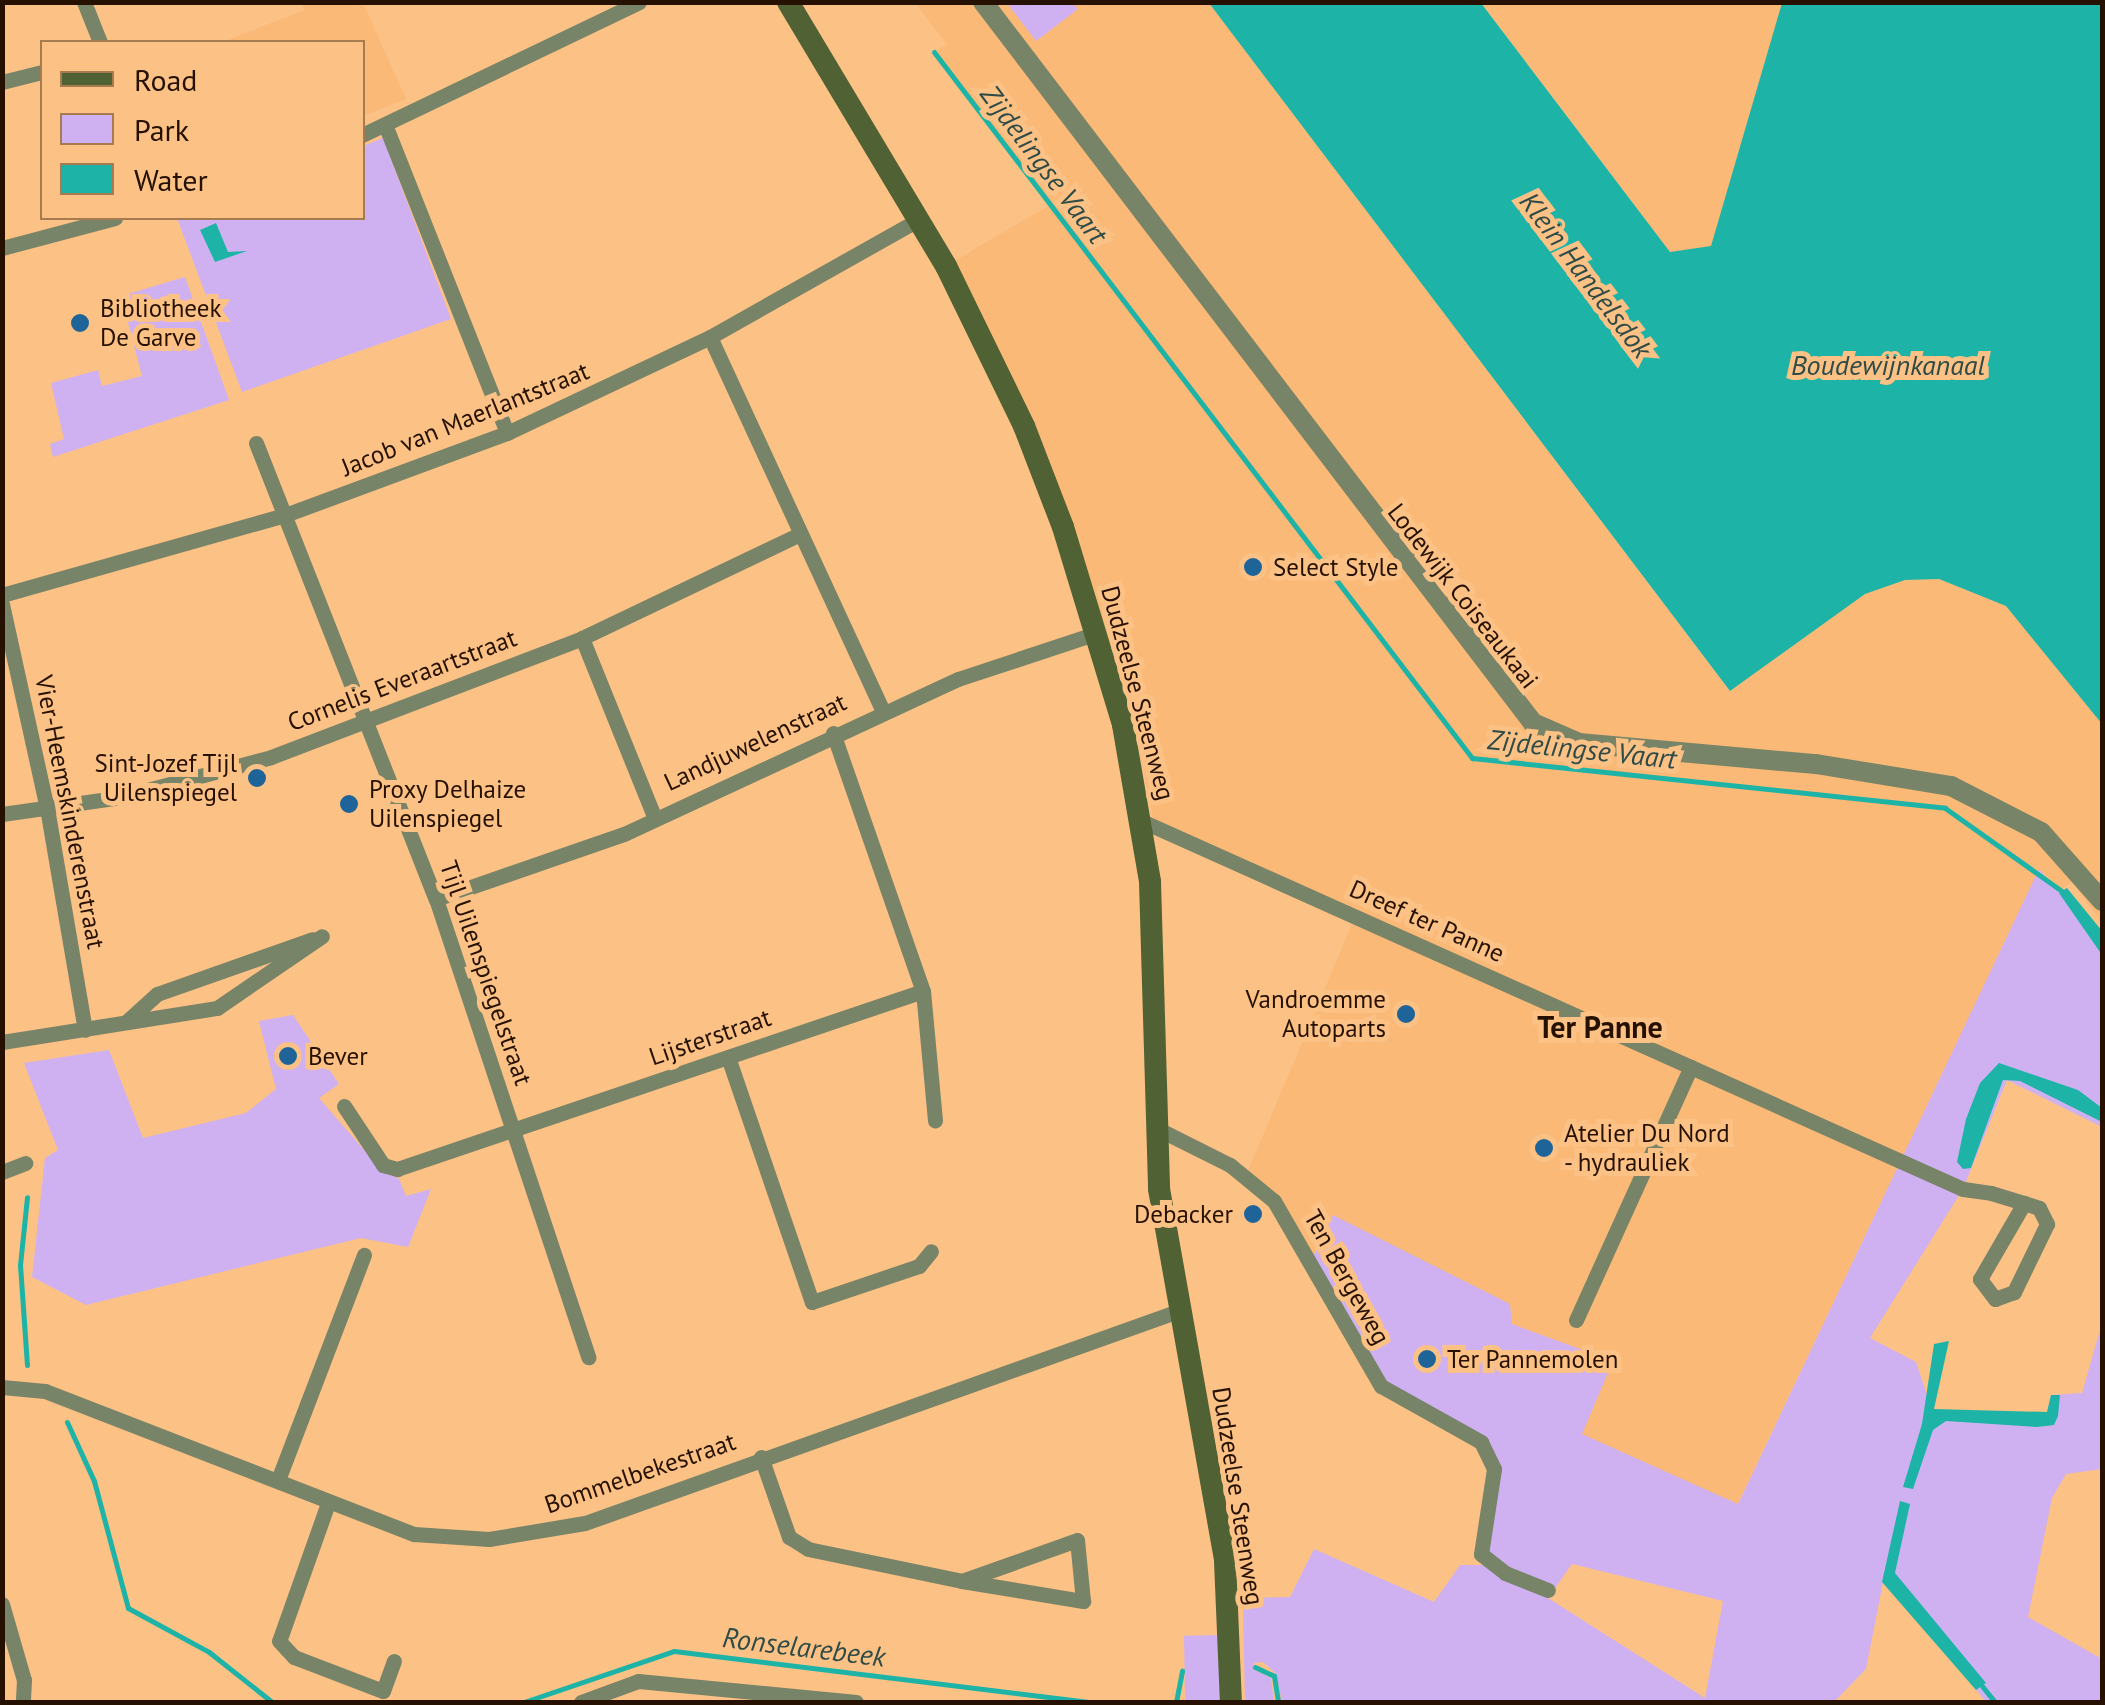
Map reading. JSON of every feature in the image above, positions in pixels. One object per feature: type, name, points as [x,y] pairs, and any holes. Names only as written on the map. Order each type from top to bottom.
[{"type":"main road","name":"Dudzeelse Steenweg","points":[[788,2],[918,220],[1024,426],[1097,634],[1144,822],[1156,974],[1156,1128],[1178,1312],[1225,1561],[1232,1702]]},
{"type":"street","points":[[84,2],[99,40]]},
{"type":"street","points":[[365,134],[639,2]]},
{"type":"street","name":"Lodewijk Coiseaukaai","points":[[983,2],[1533,723],[1580,743],[1816,764],[1951,786],[2041,832],[2102,901]]},
{"type":"street","points":[[2,82],[40,72]]},
{"type":"street","points":[[386,127],[507,433]]},
{"type":"street","points":[[2,248],[107,220]]},
{"type":"street","name":"Jacob van Maerlantstraat","points":[[2,595],[285,515],[507,433],[710,337],[918,220]]},
{"type":"street","points":[[710,337],[884,710]]},
{"type":"street","name":"Tijl Uilenspiegelstraat","points":[[256,443],[436,898],[588,1357]]},
{"type":"street","name":"Cornelis Everaartstraat","points":[[2,814],[211,776],[365,722],[582,638],[800,534]]},
{"type":"street","name":"Vier-Heemskinderenstraat","points":[[2,604],[48,808],[85,1030]]},
{"type":"street","name":"Landjuwelenstraat","points":[[436,898],[624,834],[654,816],[884,710],[1097,634]]},
{"type":"street","points":[[582,638],[654,816]]},
{"type":"street","points":[[833,733],[922,991],[935,1120]]},
{"type":"street","name":"Dreef ter Panne","points":[[1144,822],[1933,1175],[2024,1203]]},
{"type":"street","points":[[2,1042],[85,1030],[217,1008],[322,936],[157,994],[124,1023]]},
{"type":"street","name":"Lijsterstraat","points":[[344,1106],[383,1165],[397,1169],[922,991]]},
{"type":"street","points":[[728,1057],[812,1302],[919,1266],[931,1251]]},
{"type":"street","points":[[1576,1320],[1690,1067]]},
{"type":"street","name":"Ten Bergeweg","points":[[1156,1128],[1230,1165],[1274,1201],[1382,1386],[1480,1442],[1494,1469],[1482,1554],[1505,1572],[1548,1590]]},
{"type":"street","points":[[2,1172],[24,1163]]},
{"type":"street","points":[[2024,1203],[2039,1208],[2047,1224],[2014,1292],[1995,1299],[1980,1279],[2024,1203]]},
{"type":"street","points":[[278,1480],[364,1255]]},
{"type":"street","name":"Bommelbekestraat","points":[[2,1387],[45,1391],[414,1534],[489,1539],[585,1522],[1178,1312]]},
{"type":"street","points":[[761,1457],[790,1536],[808,1549],[962,1581],[1082,1602],[1077,1540],[962,1581]]},
{"type":"street","points":[[328,1503],[279,1641],[294,1656],[383,1691],[394,1661]]},
{"type":"street","points":[[2,1604],[24,1680],[22,1702]]},
{"type":"street","points":[[581,1702],[638,1681],[856,1702]]},
{"type":"street","points":[[672,1702],[674,1684]]},
{"type":"shaded area","points":[[302,3],[363,3],[406,99],[365,115],[365,40],[228,40],[304,10]]},
{"type":"shaded area","points":[[915,3],[1209,3],[1729,691],[1865,594],[1905,580],[1939,579],[2006,606],[2102,724],[2102,923],[2072,882],[2062,889],[2039,870],[1737,1505],[1581,1434],[1612,1361],[1512,1324],[1332,1215],[1312,1259],[1294,1227],[1245,1178],[1355,917],[1155,826],[1120,658],[1097,633],[1063,527],[946,266],[1048,206],[1077,242],[934,52],[947,44]]},
{"type":"shaded area","points":[[1482,3],[1782,3],[1711,247],[1670,252]]},
{"type":"green space","points":[[1007,3],[1073,3],[1078,9],[1036,41]]},
{"type":"green space","points":[[383,138],[451,319],[242,392],[178,220],[365,220],[365,145]]},
{"type":"green space","points":[[185,277],[229,400],[53,457],[50,444],[64,439],[51,383],[98,370],[102,386],[142,376],[121,296]]},
{"type":"green space","points":[[2039,869],[2102,943],[2102,1127],[2007,1080],[1963,1189],[1870,1338],[1916,1362],[1934,1416],[2047,1412],[2051,1395],[2082,1393],[2102,1323],[2102,1469],[2066,1474],[2052,1498],[2028,1617],[2102,1659],[2102,1702],[1986,1702],[1884,1577],[1866,1669],[1834,1702],[1282,1702],[1276,1674],[1263,1662],[1254,1663],[1255,1670],[1271,1678],[1274,1702],[1245,1702],[1243,1607],[1249,1598],[1290,1597],[1314,1549],[1434,1602],[1460,1565],[1490,1565],[1481,1554],[1489,1452],[1394,1397],[1312,1259],[1333,1215],[1510,1304],[1512,1324],[1613,1361],[1582,1434],[1738,1504]],"holes":[[[1572,1564],[1723,1601],[1705,1698],[1548,1598]]]},
{"type":"green space","points":[[293,1015],[339,1084],[319,1098],[378,1166],[399,1179],[406,1196],[431,1189],[408,1247],[361,1238],[86,1305],[32,1277],[45,1158],[58,1150],[24,1063],[109,1050],[143,1138],[246,1113],[276,1089],[259,1021]]},
{"type":"green space","points":[[1220,1635],[1221,1702],[1185,1702],[1184,1636]]},
{"type":"water","name":"Boudewijnkanaal","points":[[1209,3],[1481,3],[1670,252],[1711,246],[1782,3],[2102,3],[2102,724],[2006,606],[1939,579],[1905,580],[1865,594],[1730,691]]},
{"type":"water","points":[[216,223],[228,252],[247,251],[215,262],[200,230]]},
{"type":"water","points":[[2067,888],[2102,931],[2102,955],[2059,893]]},
{"type":"water","points":[[1999,1063],[2078,1090],[2102,1108],[2102,1122],[2020,1081],[2003,1080],[1971,1168],[1963,1169],[1957,1162],[1966,1119],[1980,1083]]},
{"type":"water","points":[[1949,1341],[1934,1409],[2047,1412],[2051,1395],[2060,1395],[2058,1416],[2054,1425],[2037,1427],[1946,1421],[1933,1430],[1913,1489],[1903,1487],[1922,1424],[1934,1344]]},
{"type":"water","points":[[1900,1501],[1910,1504],[1895,1573],[1986,1683],[1976,1690],[1882,1582]]},
{"type":"waterway","name":"Zijdelingse Vaart","points":[[934,52],[1472,758],[1945,808],[2066,894]]},
{"type":"waterway","points":[[27,1197],[20,1265],[27,1365]]},
{"type":"waterway","points":[[67,1422],[94,1481],[128,1608],[209,1652],[272,1702]]},
{"type":"waterway","name":"Ronselarebeek","points":[[524,1702],[674,1651],[1087,1702]]},
{"type":"waterway","name":"Ronselarebeek","points":[[1255,1667],[1274,1676],[1278,1702]]},
{"type":"waterway","name":"Ronselarebeek","points":[[1176,1702],[1182,1671]]},
{"type":"waterway","points":[[1982,1686],[1995,1702]]},
{"type":"place","name":"Bibliotheek De Garve","points":[[80,323]]},
{"type":"place","name":"Select Style","points":[[1253,567]]},
{"type":"place","name":"Sint-Jozef Tijl Uilenspiegel","points":[[257,778]]},
{"type":"place","name":"Proxy Delhaize Uilenspiegel","points":[[349,804]]},
{"type":"place","name":"Vandroemme Autoparts","points":[[1406,1014]]},
{"type":"place","name":"Bever","points":[[288,1056]]},
{"type":"place","name":"Atelier Du Nord - hydrauliek","points":[[1544,1148]]},
{"type":"place","name":"Debacker","points":[[1253,1214]]},
{"type":"place","name":"Ter Pannemolen","points":[[1427,1359]]},
{"type":"district","name":"Ter Panne","points":[[1600,1027]]},
{"type":"water label","name":"Klein Handelsdok","points":[[1586,275]]}]
